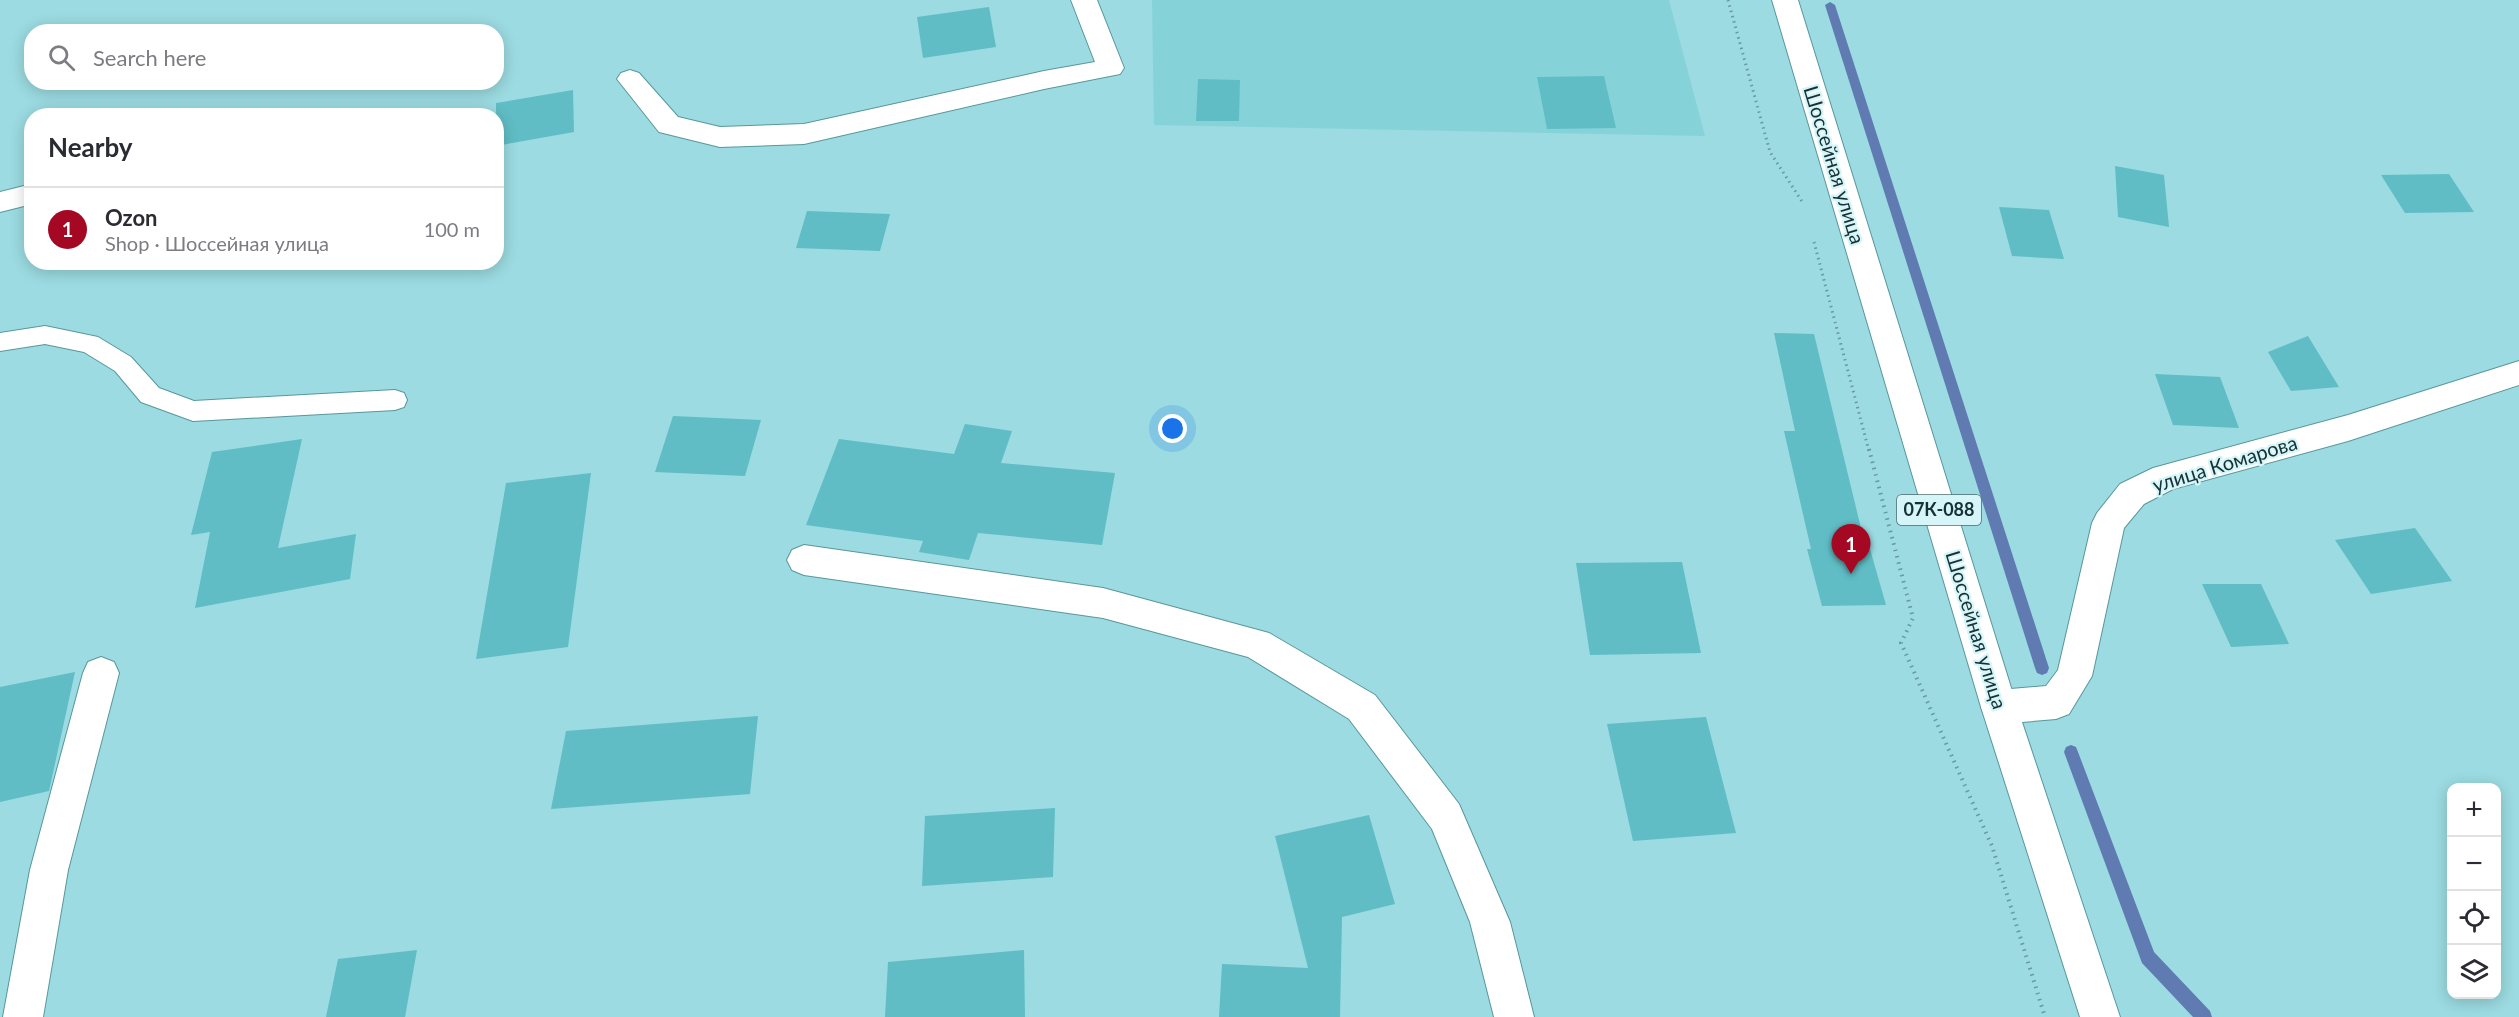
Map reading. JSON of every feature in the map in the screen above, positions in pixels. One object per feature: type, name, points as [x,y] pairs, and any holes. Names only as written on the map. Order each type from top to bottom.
[{"type":"street","points":[[630,79],[669,125],[720,137],[804,134],[1044,80],[1111,68],[1084,0]]},
{"type":"street","name":"Шоссейная улица","points":[[1785,0],[1999,707],[2100,1017]]},
{"type":"street","points":[[0,202],[24,196]]},
{"type":"street","name":"улица Комарова","points":[[1999,707],[2056,702],[2073,676],[2109,523],[2132,494],[2165,478],[2348,428],[2519,373]]},
{"type":"street","points":[[804,560],[1103,603],[1257,644],[1362,707],[1446,817],[1490,922],[1514,1017]]},
{"type":"street","points":[[23,1017],[49,870],[101,673]]},
{"type":"lane","points":[[0,342],[45,335],[90,344],[123,364],[150,395],[193,411],[395,400]]},
{"type":"path","points":[[1728,0],[1770,152],[1804,203]]},
{"type":"path","points":[[1813,238],[1913,618],[1901,643],[1992,846],[2045,1017]]},
{"type":"shaded area","points":[[1152,0],[1669,0],[1705,136],[1154,125]]},
{"type":"building","points":[[989,7],[996,47],[923,58],[917,17]]},
{"type":"building","points":[[1604,76],[1616,128],[1547,129],[1537,77]]},
{"type":"building","points":[[1198,79],[1240,80],[1239,121],[1196,121]]},
{"type":"building","points":[[573,90],[574,132],[504,145],[504,108],[496,108],[496,103]]},
{"type":"building","points":[[2115,166],[2164,175],[2169,227],[2118,217]]},
{"type":"building","points":[[2449,174],[2474,212],[2405,213],[2381,175]]},
{"type":"building","points":[[1999,207],[2049,210],[2064,259],[2012,256]]},
{"type":"building","points":[[807,211],[890,214],[880,251],[796,248]]},
{"type":"building","points":[[1774,333],[1814,334],[1866,549],[1870,549],[1886,605],[1822,606],[1807,549],[1811,549],[1784,431],[1795,431]]},
{"type":"building","points":[[2308,336],[2339,387],[2291,391],[2268,352]]},
{"type":"building","points":[[2155,374],[2220,377],[2239,428],[2173,425]]},
{"type":"building","points":[[673,416],[761,420],[745,476],[655,472]]},
{"type":"building","points":[[965,424],[1012,431],[1001,463],[1115,473],[1102,545],[978,533],[969,560],[919,552],[923,541],[806,525],[839,439],[954,454]]},
{"type":"building","points":[[302,439],[278,548],[356,534],[350,579],[195,608],[210,532],[191,535],[212,452]]},
{"type":"building","points":[[591,473],[568,647],[476,659],[506,483]]},
{"type":"building","points":[[2415,528],[2452,581],[2371,594],[2335,540]]},
{"type":"building","points":[[1682,562],[1701,653],[1590,655],[1576,563]]},
{"type":"building","points":[[2202,584],[2261,584],[2289,644],[2231,647]]},
{"type":"building","points":[[75,672],[49,791],[0,802],[0,687]]},
{"type":"building","points":[[758,716],[750,794],[551,809],[566,731]]},
{"type":"building","points":[[1706,717],[1736,833],[1633,841],[1607,724]]},
{"type":"building","points":[[1055,808],[1053,877],[922,886],[925,816]]},
{"type":"building","points":[[1369,815],[1395,904],[1342,917],[1340,1017],[1219,1017],[1222,964],[1308,968],[1275,836]]},
{"type":"building","points":[[417,950],[405,1017],[326,1017],[338,959]]},
{"type":"building","points":[[1024,950],[1025,1017],[885,1017],[888,962]]},
{"type":"waterway","points":[[1830,5],[2042,668]]},
{"type":"waterway","points":[[2071,752],[2148,957],[2204,1017]]},
{"type":"place","name":"Ozon","points":[[1851,574]]}]
